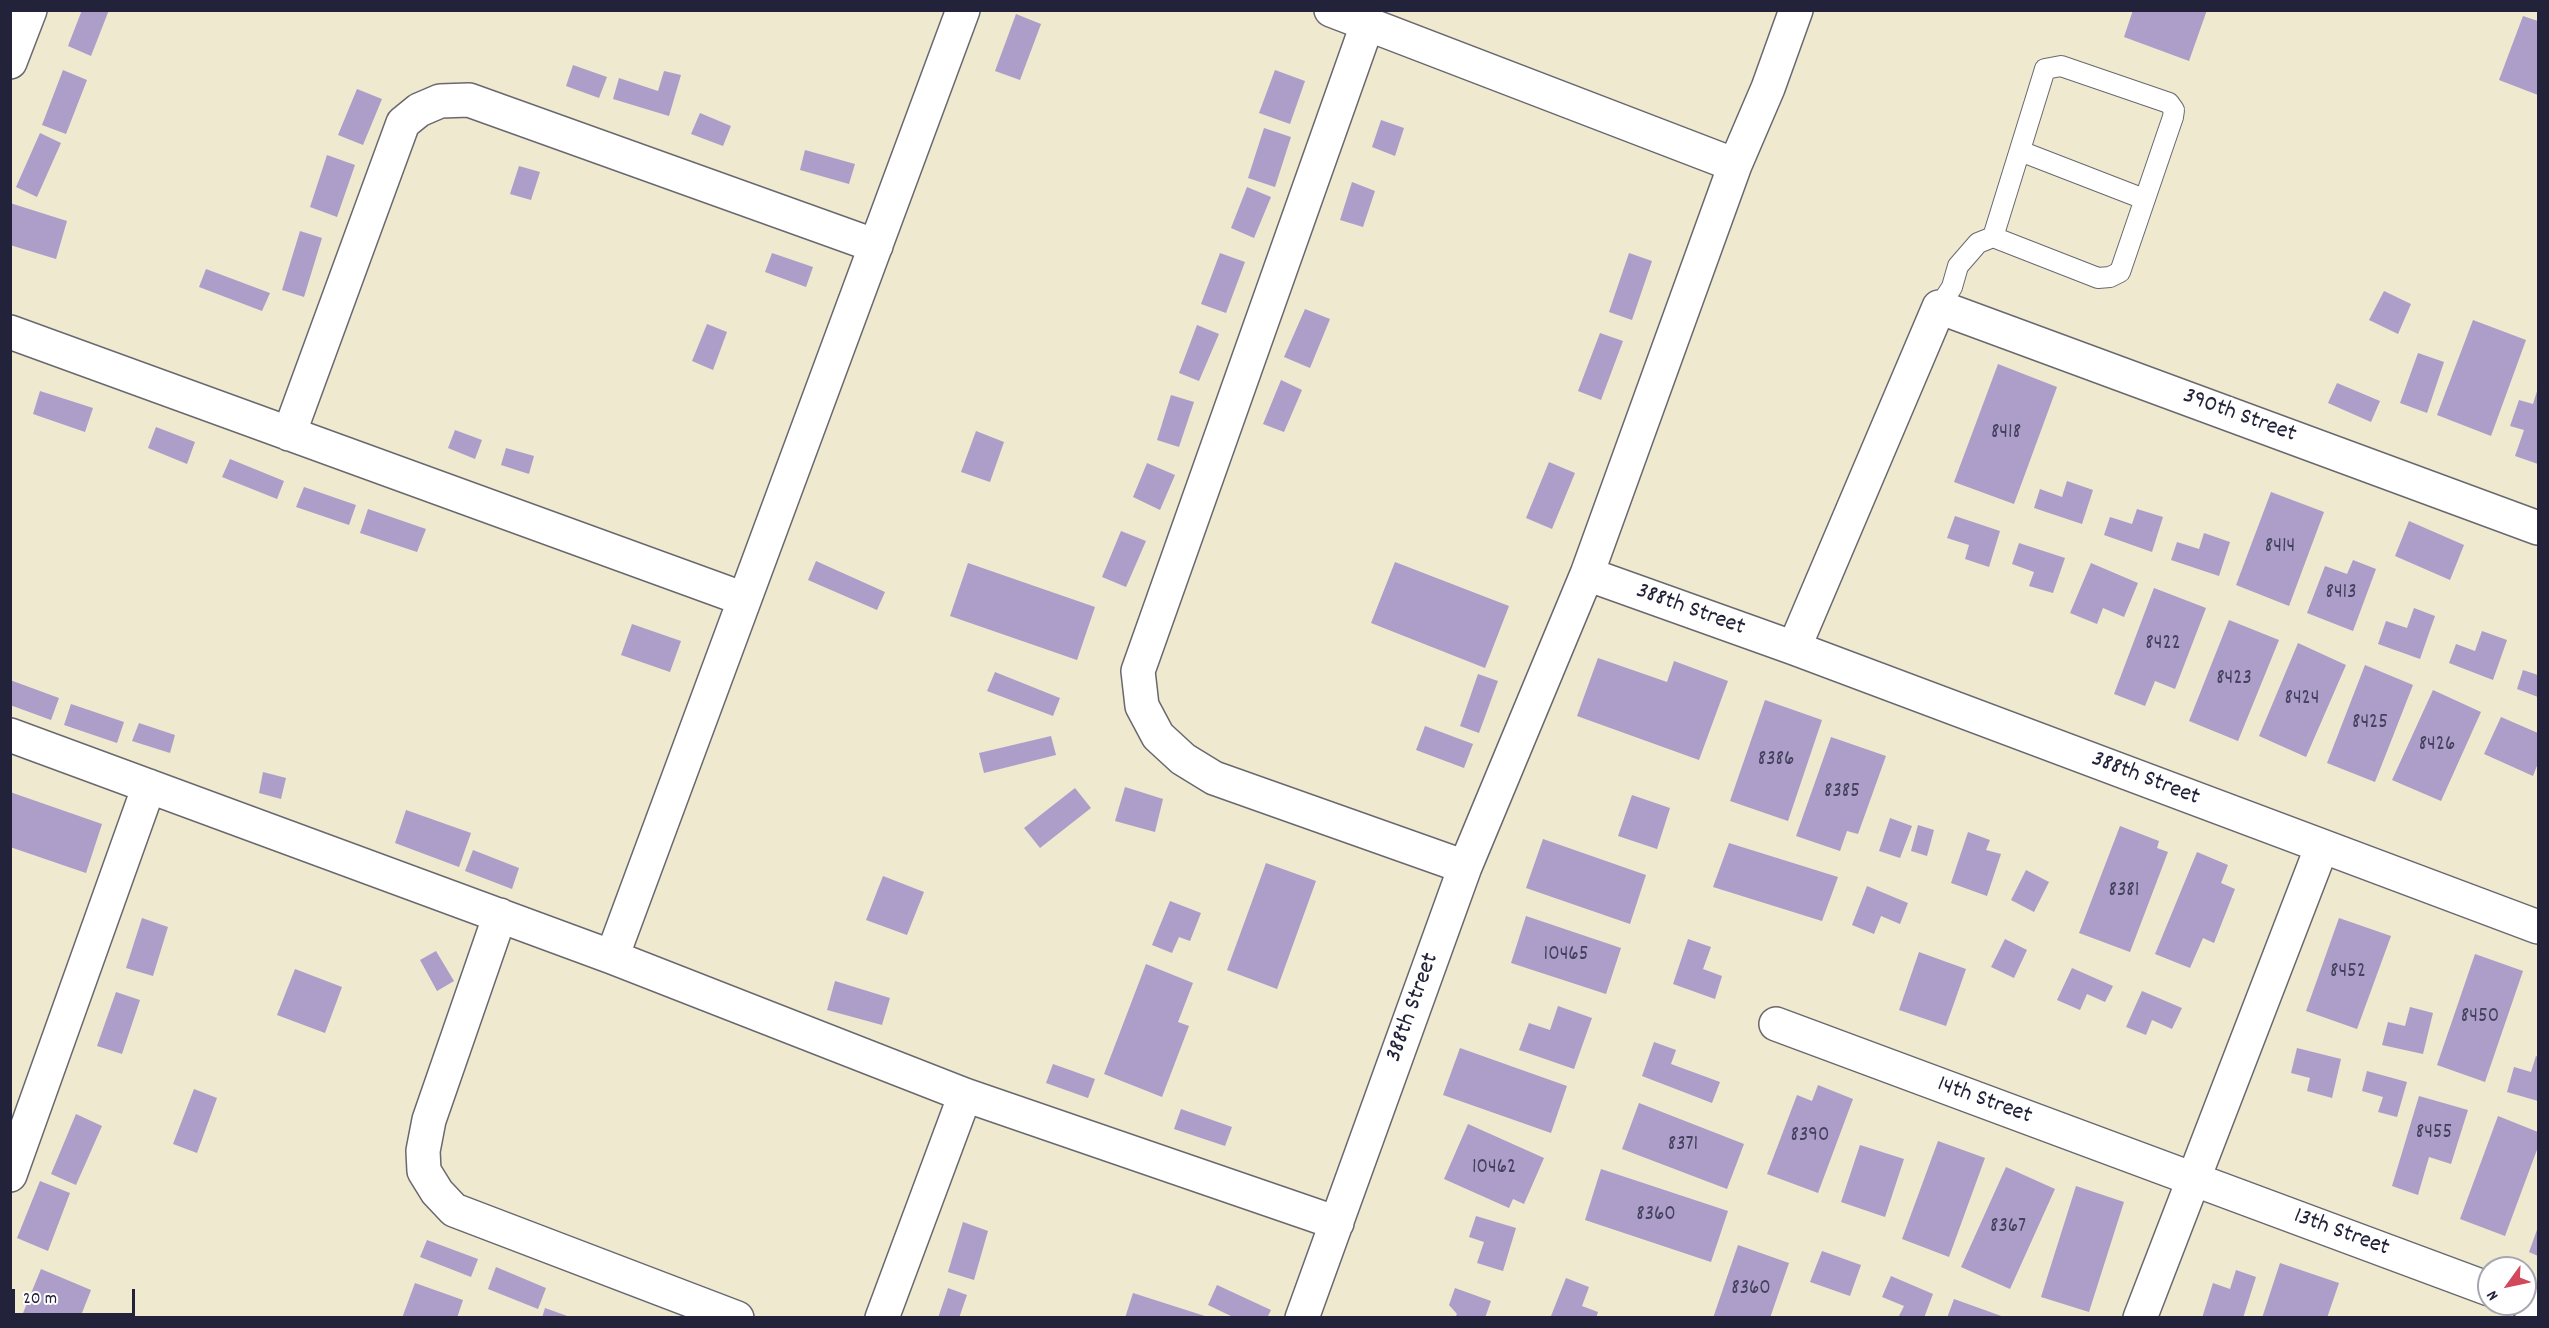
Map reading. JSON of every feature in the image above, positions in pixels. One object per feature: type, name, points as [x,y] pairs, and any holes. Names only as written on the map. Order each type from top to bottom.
[{"type":"street","points":[[10,62],[30,10]]},
{"type":"street","points":[[612,957],[963,10]]},
{"type":"street","points":[[1331,10],[1735,165]]},
{"type":"street","points":[[1587,574],[1735,165],[1768,88],[1796,10]]},
{"type":"street","points":[[1368,25],[1138,670],[1142,706],[1158,736],[1183,759],[1214,778],[1465,867]]},
{"type":"street","points":[[289,434],[403,123],[419,110],[440,101],[469,100],[876,246]]},
{"type":"street","points":[[1794,648],[1939,307]]},
{"type":"street","name":"390th Street","points":[[1939,307],[2538,528]]},
{"type":"street","points":[[10,332],[744,599]]},
{"type":"street","name":"388th Street","points":[[1302,1317],[1465,867],[1587,574],[1794,648],[2538,927]]},
{"type":"street","points":[[10,735],[612,957],[965,1095],[1337,1223]]},
{"type":"street","points":[[10,1175],[149,786]]},
{"type":"street","points":[[2140,1317],[2322,846]]},
{"type":"street","points":[[500,915],[429,1120],[423,1151],[424,1171],[437,1192],[454,1210],[737,1317]]},
{"type":"street","name":"14th Street","points":[[1776,1024],[2193,1180]]},
{"type":"street","points":[[882,1317],[965,1095]]},
{"type":"street","name":"13th Street","points":[[2193,1180],[2477,1285]]},
{"type":"lane","points":[[1939,307],[1952,287],[1958,266],[1978,243],[1993,237],[2098,278],[2110,277],[2120,272],[2174,117],[2174,110],[2169,104],[2061,66],[2044,69],[1993,237]]},
{"type":"lane","points":[[2020,151],[2144,199]]},
{"type":"building","points":[[82,10],[109,10],[91,56],[68,46]]},
{"type":"building","points":[[2133,10],[2207,10],[2189,61],[2124,37]]},
{"type":"building","points":[[1016,14],[1041,24],[1020,80],[995,71]]},
{"type":"building","points":[[2523,16],[2538,21],[2538,95],[2499,80]]},
{"type":"building","points":[[573,65],[607,77],[599,98],[566,86]]},
{"type":"building","points":[[63,70],[87,80],[66,134],[42,125]]},
{"type":"building","points":[[1275,70],[1305,81],[1290,124],[1259,113]]},
{"type":"building","points":[[664,71],[681,75],[669,116],[613,99],[619,78],[658,91]]},
{"type":"building","points":[[357,89],[382,99],[363,145],[338,135]]},
{"type":"building","points":[[700,113],[731,126],[723,146],[691,134]]},
{"type":"building","points":[[1381,120],[1404,128],[1395,156],[1372,147]]},
{"type":"building","points":[[1264,128],[1291,137],[1275,187],[1248,178]]},
{"type":"building","points":[[40,133],[61,143],[37,197],[16,187]]},
{"type":"building","points":[[805,150],[855,164],[849,184],[800,170]]},
{"type":"building","points":[[327,155],[355,165],[337,217],[310,207]]},
{"type":"building","points":[[519,166],[540,172],[531,200],[510,194]]},
{"type":"building","points":[[1352,182],[1375,191],[1363,227],[1340,220]]},
{"type":"building","points":[[1247,187],[1271,197],[1254,238],[1231,228]]},
{"type":"building","points":[[10,203],[67,221],[56,259],[10,245]]},
{"type":"building","points":[[300,231],[322,238],[304,297],[282,290]]},
{"type":"building","points":[[772,253],[813,267],[806,287],[765,272]]},
{"type":"building","points":[[1220,253],[1245,262],[1226,313],[1201,304]]},
{"type":"building","points":[[1629,253],[1652,261],[1632,320],[1609,312]]},
{"type":"building","points":[[206,269],[270,293],[262,311],[199,287]]},
{"type":"building","points":[[2384,291],[2411,304],[2398,334],[2369,320]]},
{"type":"building","points":[[1305,309],[1330,319],[1310,368],[1284,357]]},
{"type":"building","points":[[2473,320],[2526,340],[2491,436],[2437,415]]},
{"type":"building","points":[[707,324],[727,332],[713,370],[692,361]]},
{"type":"building","points":[[1197,325],[1219,334],[1199,381],[1179,373]]},
{"type":"building","points":[[1600,333],[1623,341],[1601,400],[1578,391]]},
{"type":"building","points":[[2418,353],[2444,362],[2427,413],[2400,403]]},
{"type":"building","points":[[1998,364],[2057,387],[2014,504],[1954,482]]},
{"type":"building","points":[[1281,380],[1302,390],[1284,432],[1263,424]]},
{"type":"building","points":[[2337,383],[2380,401],[2371,422],[2328,403]]},
{"type":"building","points":[[2538,388],[2538,464],[2515,456],[2524,430],[2510,426],[2519,400],[2533,404]]},
{"type":"building","points":[[40,391],[93,408],[85,432],[33,414]]},
{"type":"building","points":[[1171,395],[1194,402],[1179,447],[1157,440]]},
{"type":"building","points":[[156,427],[195,442],[187,464],[148,448]]},
{"type":"building","points":[[455,430],[482,440],[475,459],[448,448]]},
{"type":"building","points":[[976,431],[1004,442],[990,482],[961,472]]},
{"type":"building","points":[[506,448],[534,456],[529,474],[501,465]]},
{"type":"building","points":[[230,459],[284,481],[277,499],[222,477]]},
{"type":"building","points":[[1549,462],[1575,473],[1552,529],[1526,518]]},
{"type":"building","points":[[1147,463],[1175,475],[1160,510],[1133,497]]},
{"type":"building","points":[[2067,481],[2093,490],[2082,524],[2034,508],[2040,489],[2062,497]]},
{"type":"building","points":[[304,487],[356,505],[349,525],[296,507]]},
{"type":"building","points":[[2271,492],[2324,512],[2289,606],[2236,585]]},
{"type":"building","points":[[368,509],[426,529],[417,552],[360,533]]},
{"type":"building","points":[[2137,509],[2163,517],[2152,552],[2104,535],[2110,517],[2132,524]]},
{"type":"building","points":[[1955,516],[2000,531],[1989,567],[1965,559],[1969,545],[1947,538]]},
{"type":"building","points":[[2409,521],[2464,545],[2450,580],[2395,556]]},
{"type":"building","points":[[1121,531],[1146,541],[1126,587],[1102,577]]},
{"type":"building","points":[[2204,533],[2230,542],[2219,576],[2171,560],[2177,542],[2199,549]]},
{"type":"building","points":[[2019,543],[2065,558],[2053,593],[2029,586],[2034,572],[2012,564]]},
{"type":"building","points":[[2353,560],[2376,569],[2353,631],[2307,613],[2325,566],[2347,574]]},
{"type":"building","points":[[816,561],[885,592],[877,610],[808,580]]},
{"type":"building","points":[[1395,562],[1509,606],[1485,668],[1371,623]]},
{"type":"building","points":[[968,563],[1095,607],[1077,660],[950,616]]},
{"type":"building","points":[[2091,563],[2138,583],[2124,617],[2103,608],[2097,624],[2070,613]]},
{"type":"building","points":[[2154,588],[2206,608],[2175,689],[2155,681],[2145,706],[2114,694]]},
{"type":"building","points":[[2414,608],[2435,616],[2420,659],[2378,644],[2386,621],[2407,628]]},
{"type":"building","points":[[2229,620],[2279,640],[2238,741],[2189,721]]},
{"type":"building","points":[[632,624],[681,641],[670,672],[621,655]]},
{"type":"building","points":[[2482,631],[2507,640],[2493,680],[2449,663],[2456,644],[2475,651]]},
{"type":"building","points":[[2298,643],[2346,665],[2306,757],[2259,736]]},
{"type":"building","points":[[1598,658],[1667,682],[1674,661],[1728,681],[1699,760],[1577,716]]},
{"type":"building","points":[[2365,665],[2413,685],[2375,782],[2327,763]]},
{"type":"building","points":[[2523,670],[2538,675],[2538,697],[2517,689]]},
{"type":"building","points":[[995,672],[1060,698],[1053,716],[987,691]]},
{"type":"building","points":[[1478,674],[1498,681],[1479,733],[1460,726]]},
{"type":"building","points":[[10,680],[59,698],[51,720],[10,705]]},
{"type":"building","points":[[2433,690],[2481,712],[2441,801],[2392,780]]},
{"type":"building","points":[[1765,700],[1822,720],[1788,821],[1730,801]]},
{"type":"building","points":[[71,704],[124,722],[117,743],[64,725]]},
{"type":"building","points":[[2501,717],[2538,733],[2538,763],[2533,776],[2484,754]]},
{"type":"building","points":[[139,723],[175,735],[170,753],[132,741]]},
{"type":"building","points":[[1425,726],[1473,744],[1464,768],[1416,750]]},
{"type":"building","points":[[1051,736],[1056,755],[984,773],[979,753]]},
{"type":"building","points":[[1831,737],[1886,756],[1858,834],[1847,831],[1840,851],[1796,836]]},
{"type":"building","points":[[263,772],[286,778],[281,799],[259,793]]},
{"type":"building","points":[[1125,787],[1163,799],[1155,832],[1115,821]]},
{"type":"building","points":[[1075,788],[1091,808],[1040,848],[1024,828]]},
{"type":"building","points":[[10,792],[102,824],[86,873],[10,847]]},
{"type":"building","points":[[1632,795],[1670,808],[1657,849],[1618,836]]},
{"type":"building","points":[[406,810],[471,833],[459,867],[395,843]]},
{"type":"building","points":[[1890,818],[1912,826],[1900,858],[1879,851]]},
{"type":"building","points":[[1918,825],[1934,830],[1927,856],[1911,851]]},
{"type":"building","points":[[2120,826],[2159,841],[2157,848],[2168,852],[2130,952],[2079,933]]},
{"type":"building","points":[[1968,832],[1990,840],[1986,850],[2001,854],[1987,896],[1951,883]]},
{"type":"building","points":[[1543,839],[1646,875],[1630,924],[1526,888]]},
{"type":"building","points":[[1729,843],[1838,877],[1822,921],[1713,887]]},
{"type":"building","points":[[473,850],[519,868],[512,889],[465,871]]},
{"type":"building","points":[[2197,852],[2228,865],[2221,883],[2235,889],[2214,943],[2203,938],[2190,968],[2155,954]]},
{"type":"building","points":[[1266,863],[1316,881],[1277,989],[1227,970]]},
{"type":"building","points":[[2026,870],[2049,882],[2034,912],[2011,900]]},
{"type":"building","points":[[883,876],[924,892],[907,935],[866,920]]},
{"type":"building","points":[[1867,886],[1908,903],[1900,924],[1881,916],[1874,934],[1852,925]]},
{"type":"building","points":[[1170,901],[1201,913],[1190,941],[1179,937],[1172,953],[1152,945]]},
{"type":"building","points":[[1526,916],[1621,948],[1606,994],[1511,963]]},
{"type":"building","points":[[142,918],[168,927],[153,976],[126,968]]},
{"type":"building","points":[[2339,918],[2391,936],[2357,1029],[2306,1011]]},
{"type":"building","points":[[1688,939],[1711,947],[1703,969],[1722,976],[1715,999],[1673,984]]},
{"type":"building","points":[[2005,939],[2027,950],[2014,978],[1991,967]]},
{"type":"building","points":[[436,951],[454,981],[437,991],[420,960]]},
{"type":"building","points":[[1919,952],[1966,969],[1946,1026],[1899,1010]]},
{"type":"building","points":[[2475,954],[2523,971],[2485,1082],[2437,1065]]},
{"type":"building","points":[[1146,964],[1193,983],[1178,1022],[1189,1026],[1162,1097],[1104,1074]]},
{"type":"building","points":[[2072,968],[2113,986],[2105,1002],[2087,994],[2080,1010],[2057,1000]]},
{"type":"building","points":[[295,969],[342,987],[325,1033],[277,1015]]},
{"type":"building","points":[[835,981],[890,998],[882,1025],[827,1010]]},
{"type":"building","points":[[2142,991],[2182,1008],[2172,1029],[2152,1020],[2146,1035],[2126,1027]]},
{"type":"building","points":[[116,992],[140,1000],[122,1054],[97,1046]]},
{"type":"building","points":[[1558,1006],[1592,1018],[1574,1069],[1519,1050],[1529,1023],[1550,1030]]},
{"type":"building","points":[[2410,1007],[2433,1013],[2423,1054],[2382,1045],[2388,1022],[2405,1026]]},
{"type":"building","points":[[1654,1042],[1676,1050],[1671,1064],[1720,1082],[1712,1103],[1642,1076]]},
{"type":"building","points":[[1460,1048],[1567,1086],[1551,1133],[1443,1095]]},
{"type":"building","points":[[2297,1048],[2341,1059],[2332,1098],[2307,1091],[2310,1078],[2291,1073]]},
{"type":"building","points":[[2536,1056],[2538,1057],[2538,1101],[2507,1092],[2514,1067],[2531,1072]]},
{"type":"building","points":[[1053,1064],[1095,1079],[1088,1098],[1046,1083]]},
{"type":"building","points":[[2367,1071],[2407,1082],[2397,1117],[2378,1112],[2383,1097],[2362,1091]]},
{"type":"building","points":[[1818,1085],[1853,1099],[1818,1193],[1767,1174],[1797,1095],[1812,1101]]},
{"type":"building","points":[[194,1089],[217,1098],[197,1153],[173,1144]]},
{"type":"building","points":[[2419,1096],[2468,1110],[2451,1164],[2429,1157],[2418,1195],[2392,1186]]},
{"type":"building","points":[[1639,1103],[1744,1144],[1727,1189],[1622,1149]]},
{"type":"building","points":[[1181,1109],[1232,1127],[1225,1146],[1174,1129]]},
{"type":"building","points":[[76,1114],[102,1126],[76,1185],[51,1174]]},
{"type":"building","points":[[2498,1116],[2538,1132],[2538,1147],[2505,1236],[2460,1219]]},
{"type":"building","points":[[1468,1124],[1544,1158],[1524,1204],[1513,1199],[1509,1208],[1444,1179]]},
{"type":"building","points":[[1938,1141],[1985,1158],[1949,1257],[1902,1239]]},
{"type":"building","points":[[1860,1145],[1904,1159],[1885,1217],[1841,1202]]},
{"type":"building","points":[[2006,1167],[2055,1189],[2010,1289],[1961,1267]]},
{"type":"building","points":[[1601,1169],[1728,1211],[1711,1262],[1585,1220]]},
{"type":"building","points":[[40,1181],[70,1193],[48,1251],[17,1238]]},
{"type":"building","points":[[2076,1186],[2124,1202],[2089,1312],[2041,1297]]},
{"type":"building","points":[[1476,1216],[1516,1228],[1503,1271],[1477,1263],[1484,1242],[1469,1237]]},
{"type":"building","points":[[963,1222],[988,1231],[974,1280],[948,1272]]},
{"type":"building","points":[[2538,1227],[2538,1256],[2529,1252]]},
{"type":"building","points":[[427,1240],[478,1259],[471,1277],[420,1257]]},
{"type":"building","points":[[1738,1245],[1789,1263],[1770,1318],[1713,1318]]},
{"type":"building","points":[[1822,1251],[1861,1265],[1850,1296],[1810,1282]]},
{"type":"building","points":[[2280,1263],[2339,1283],[2327,1318],[2262,1318]]},
{"type":"building","points":[[496,1267],[546,1288],[538,1309],[488,1289]]},
{"type":"building","points":[[41,1269],[91,1290],[80,1318],[21,1318]]},
{"type":"building","points":[[2236,1270],[2256,1277],[2243,1318],[2202,1318],[2213,1283],[2230,1289]]},
{"type":"building","points":[[1891,1276],[1933,1294],[1924,1318],[1899,1316],[1904,1306],[1882,1297]]},
{"type":"building","points":[[1566,1278],[1589,1287],[1582,1306],[1598,1312],[1596,1318],[1551,1316]]},
{"type":"building","points":[[415,1283],[463,1300],[457,1318],[402,1318]]},
{"type":"building","points":[[1217,1285],[1271,1310],[1267,1318],[1235,1318],[1208,1305]]},
{"type":"building","points":[[948,1288],[967,1295],[959,1318],[938,1318]]},
{"type":"building","points":[[1455,1288],[1491,1301],[1485,1318],[1455,1318],[1457,1314],[1449,1305]]},
{"type":"building","points":[[1133,1293],[1208,1317],[1208,1318],[1125,1318]]},
{"type":"building","points":[[1954,1299],[2004,1317],[2004,1318],[1947,1318]]},
{"type":"building","points":[[545,1308],[570,1317],[570,1318],[542,1318]]}]
